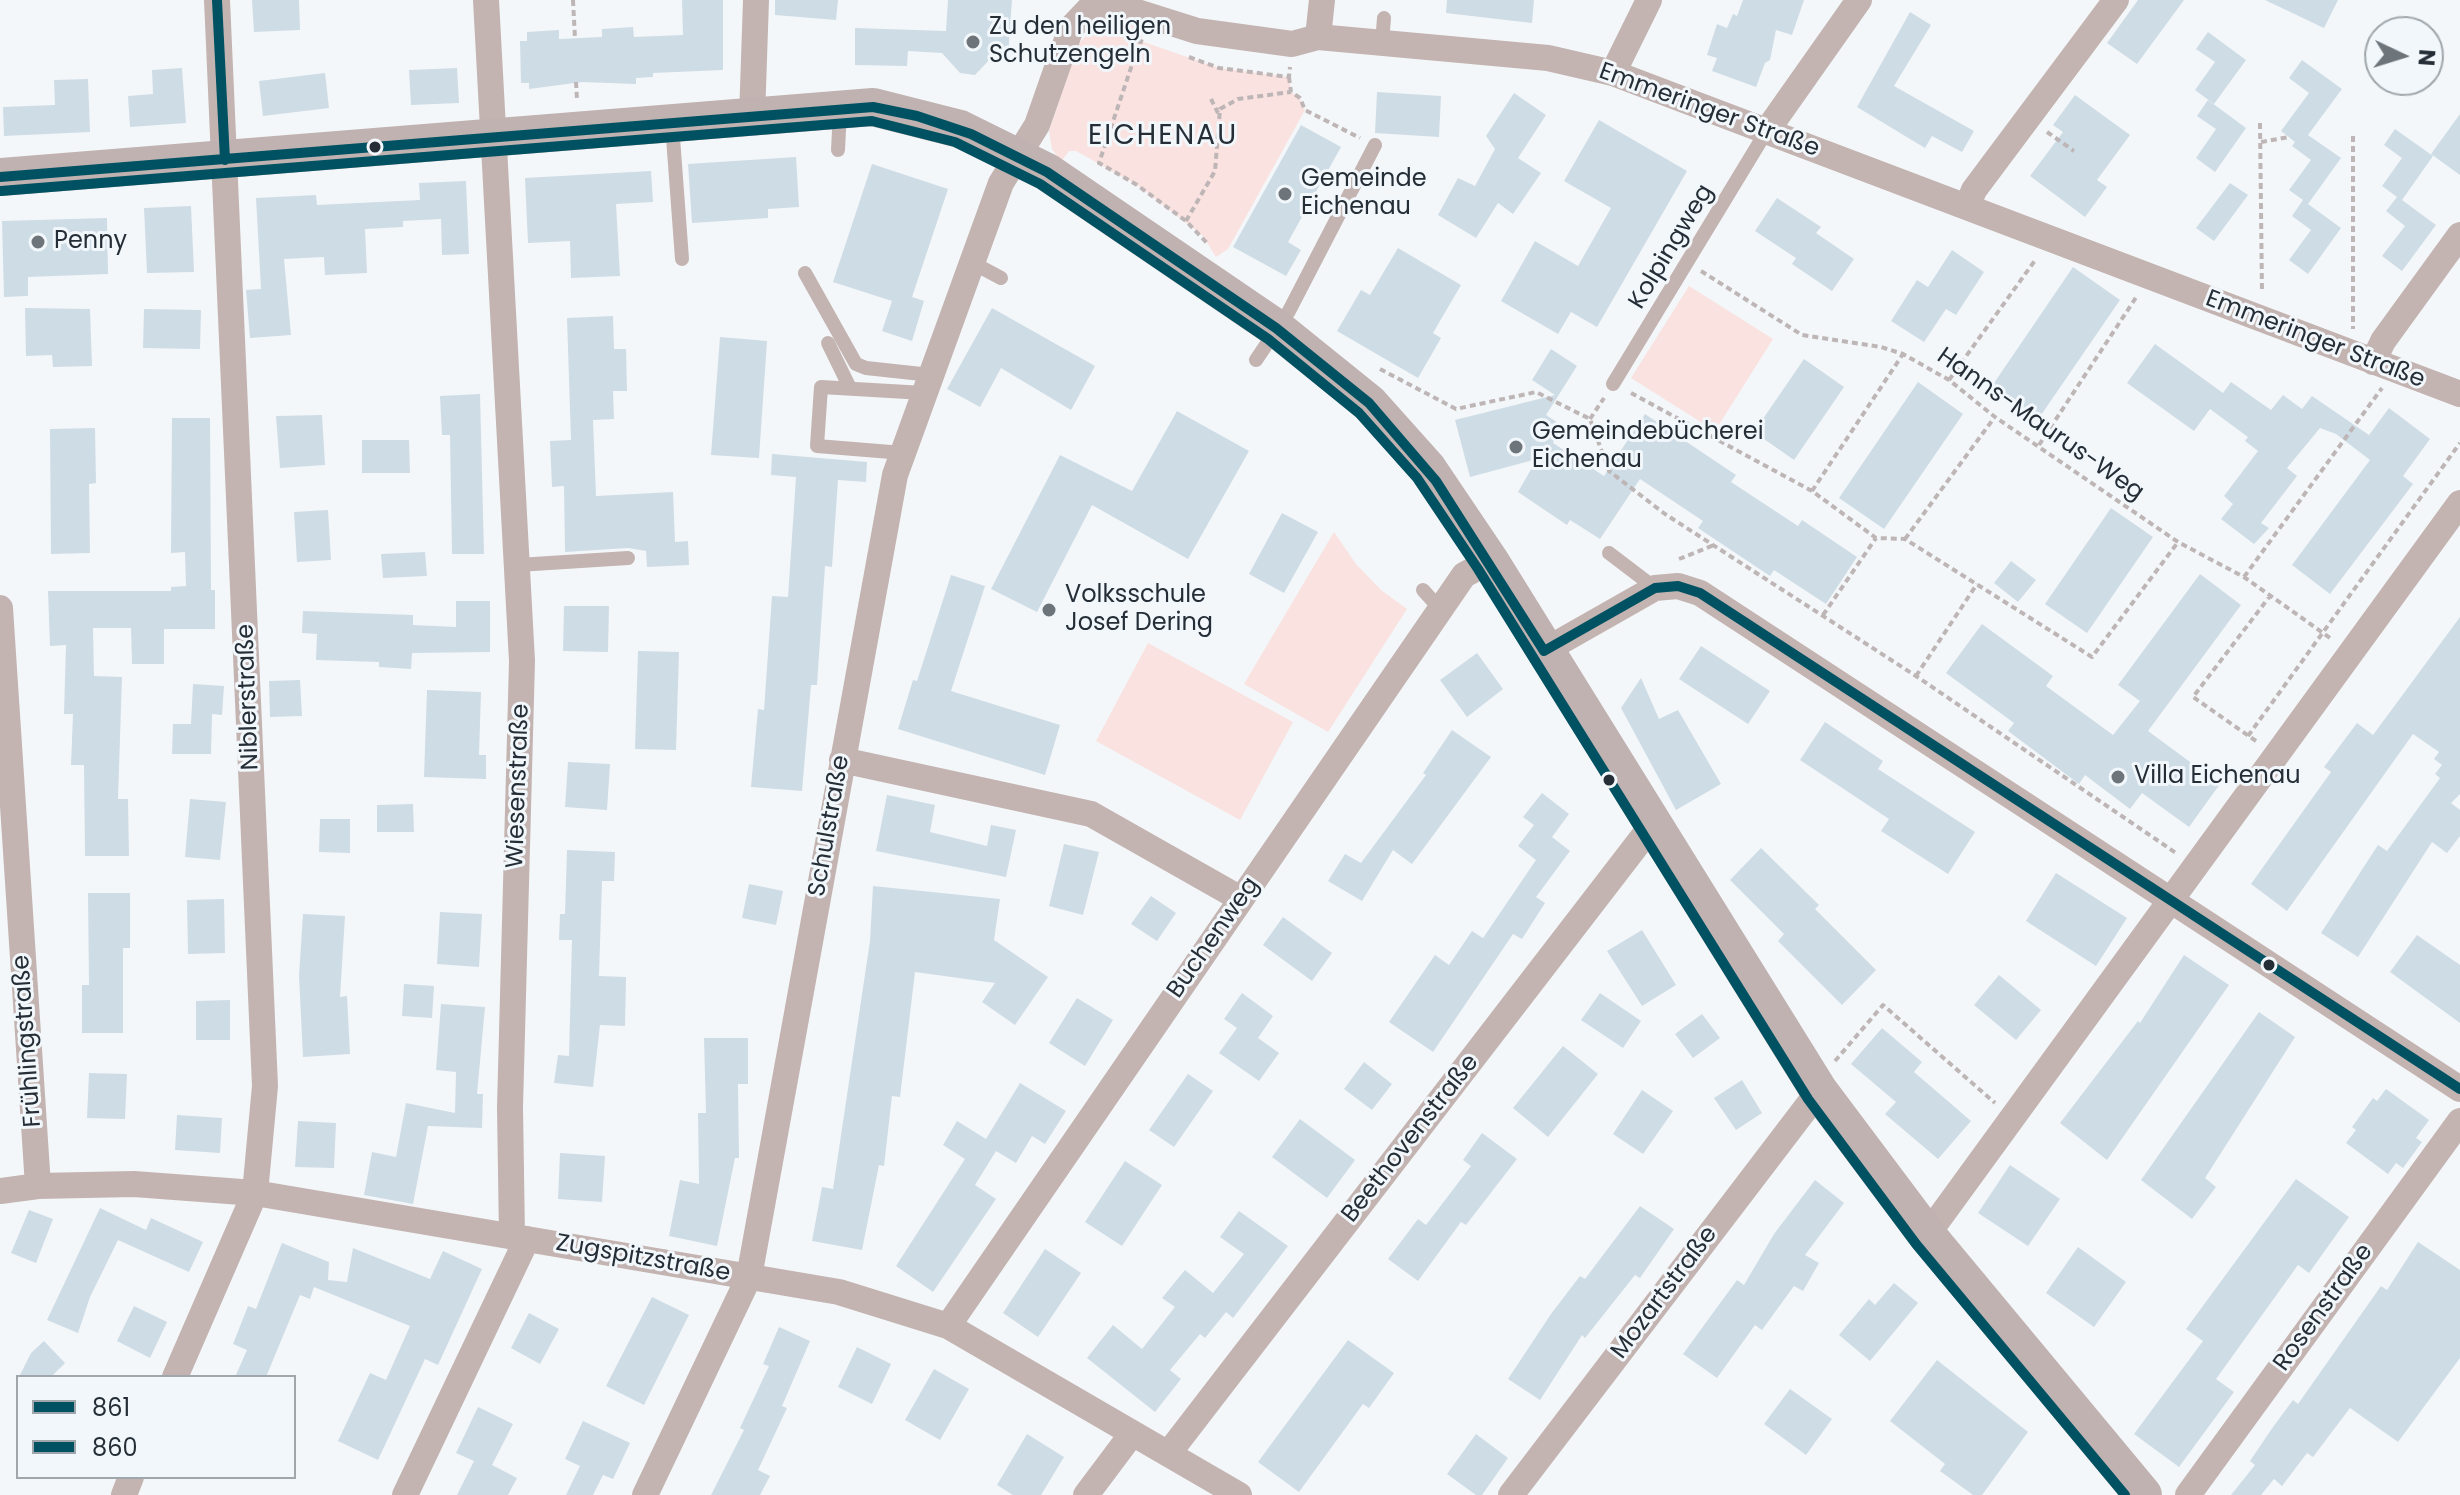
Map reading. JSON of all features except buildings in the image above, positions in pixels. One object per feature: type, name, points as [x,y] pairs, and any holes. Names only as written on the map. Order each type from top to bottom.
[{"type":"main road","points":[[0,177],[225,160],[406,157],[492,137],[873,107],[960,129],[1017,155],[1276,328],[1379,414],[1428,469],[1490,561],[1817,1088],[1927,1235],[2143,1495]]},
{"type":"street","name":"Niblerstraße","points":[[176,1375],[255,1193],[265,1086],[217,0]]},
{"type":"street","name":"Wiesenstraße","points":[[405,1495],[520,1238],[510,1107],[522,661],[486,0]]},
{"type":"street","points":[[752,118],[756,0]]},
{"type":"street","points":[[1318,37],[1322,0]]},
{"type":"street","points":[[1613,73],[1649,0]]},
{"type":"street","points":[[1766,132],[1859,0]]},
{"type":"street","points":[[1967,207],[1974,190],[2116,0]]},
{"type":"street","name":"Emmeringer Straße","points":[[1017,155],[1037,125],[1076,7],[1115,5],[1197,31],[1292,44],[1318,37],[1383,30],[1548,58],[1613,73],[2460,394]]},
{"type":"street","name":"Schulstraße","points":[[645,1495],[749,1277],[895,475],[1001,183],[1017,155]]},
{"type":"street","points":[[2384,366],[2383,341],[2460,235]]},
{"type":"street","points":[[1927,1235],[2460,503]]},
{"type":"street","name":"Buchenweg","points":[[948,1326],[1464,575],[1490,561]]},
{"type":"street","points":[[1544,651],[1655,588],[1678,586],[1700,593],[2460,1089]]},
{"type":"street","name":"Frühlingstraße","points":[[0,608],[38,1186]]},
{"type":"street","points":[[842,760],[1091,814],[1241,899]]},
{"type":"street","name":"Beethovenstraße","points":[[1168,1454],[1653,824]]},
{"type":"street","name":"Mozartstraße","points":[[1511,1495],[1817,1088]]},
{"type":"street","name":"Rosenstraße","points":[[2188,1495],[2460,1121]]},
{"type":"street","name":"Zugspitzstraße","points":[[0,1191],[38,1186],[134,1184],[255,1193],[839,1292],[948,1326],[1239,1495]]},
{"type":"street","points":[[1086,1495],[1131,1435]]},
{"type":"lane","points":[[838,150],[840,110]]},
{"type":"lane","points":[[672,123],[682,259]]},
{"type":"lane","name":"Kolpingweg","points":[[1613,384],[1689,264],[1766,132]]},
{"type":"lane","points":[[1256,360],[1289,311],[1375,145]]},
{"type":"lane","points":[[971,262],[1001,278]]},
{"type":"lane","points":[[805,273],[856,364],[928,384]]},
{"type":"lane","points":[[828,343],[850,388]]},
{"type":"lane","points":[[903,453],[817,446],[821,387],[928,384]]},
{"type":"lane","points":[[1609,553],[1655,588]]},
{"type":"lane","points":[[518,565],[628,558]]},
{"type":"lane","points":[[1423,590],[1441,610]]},
{"type":"path","points":[[573,0],[575,39]]},
{"type":"path","points":[[1154,45],[1140,41],[1099,163],[1137,185],[1203,236],[1216,257],[1218,273],[1210,284]]},
{"type":"path","points":[[1291,92],[1292,44]]},
{"type":"path","points":[[1180,54],[1219,68],[1289,77]]},
{"type":"path","points":[[1218,113],[1226,103],[1238,99],[1291,92],[1300,98],[1305,110],[1375,145]]},
{"type":"path","points":[[1186,221],[1215,171],[1219,152],[1218,113],[1211,99]]},
{"type":"path","points":[[2028,119],[2074,151]]},
{"type":"path","points":[[2254,316],[2262,294],[2260,123]]},
{"type":"path","points":[[2345,351],[2354,327],[2353,136]]},
{"type":"path","points":[[2261,142],[2289,137]]},
{"type":"path","points":[[1949,380],[2050,239]]},
{"type":"path","name":"Hanns-Maurus-Weg","points":[[1689,264],[1802,335],[1881,347],[1903,354],[1949,380],[1995,417],[2178,542],[2244,577],[2353,654]]},
{"type":"path","points":[[2038,446],[2150,277]]},
{"type":"path","points":[[1812,491],[1903,354]]},
{"type":"path","points":[[2244,577],[2384,366]]},
{"type":"path","points":[[1613,384],[1812,491],[1876,538],[1905,539],[2092,657],[2178,542]]},
{"type":"path","points":[[1456,409],[1536,392],[1590,419],[1609,471],[1665,514],[1916,676],[2178,855],[2171,902]]},
{"type":"path","points":[[1905,539],[1995,417]]},
{"type":"path","points":[[2248,736],[2460,443]]},
{"type":"path","points":[[1823,615],[1876,538]]},
{"type":"path","points":[[1916,676],[1977,584]]},
{"type":"path","points":[[2270,596],[2193,697],[2277,756]]},
{"type":"path","points":[[1817,1088],[1883,1005],[2012,1118]]},
{"type":"shaded area","points":[[1116,19],[1146,26],[1141,41],[1219,68],[1289,77],[1291,92],[1300,98],[1305,110],[1228,249],[1216,257],[1203,236],[1137,185],[1076,151],[1069,151],[1061,162],[1052,149],[1049,131],[1078,45],[1094,26]]},
{"type":"shaded area","points":[[1689,286],[1773,339],[1715,431],[1631,378]]},
{"type":"shaded area","points":[[1334,532],[1356,564],[1381,590],[1407,609],[1328,732],[1244,684]]},
{"type":"shaded area","points":[[1148,643],[1293,722],[1240,820],[1096,741]]},
{"type":"transit line","name":"861","points":[[217,0],[225,160]]},
{"type":"transit line","name":"861","points":[[0,177],[873,107],[917,116],[971,134],[1047,172],[1276,328],[1369,403],[1436,481],[1544,651]]},
{"type":"transit line","name":"860","points":[[1,191],[872,121],[955,142],[1040,184],[1268,339],[1359,413],[1417,478],[1478,569],[1808,1099],[1916,1244],[2125,1495]]},
{"type":"transit line","name":"861","points":[[1544,651],[1655,588],[1678,586],[1700,593],[2460,1089]]},
{"type":"place","name":"Zu den heiligen Schutzengeln","points":[[973,42]]},
{"type":"place","name":"Gemeinde Eichenau","points":[[1285,194]]},
{"type":"place","name":"Penny","points":[[38,242]]},
{"type":"place","name":"Gemeindebücherei Eichenau","points":[[1516,447]]},
{"type":"place","name":"Volksschule Josef Dering","points":[[1049,610]]},
{"type":"place","name":"Villa Eichenau","points":[[2118,777]]},
{"type":"district","name":"EICHENAU","points":[[1163,137]]}]
